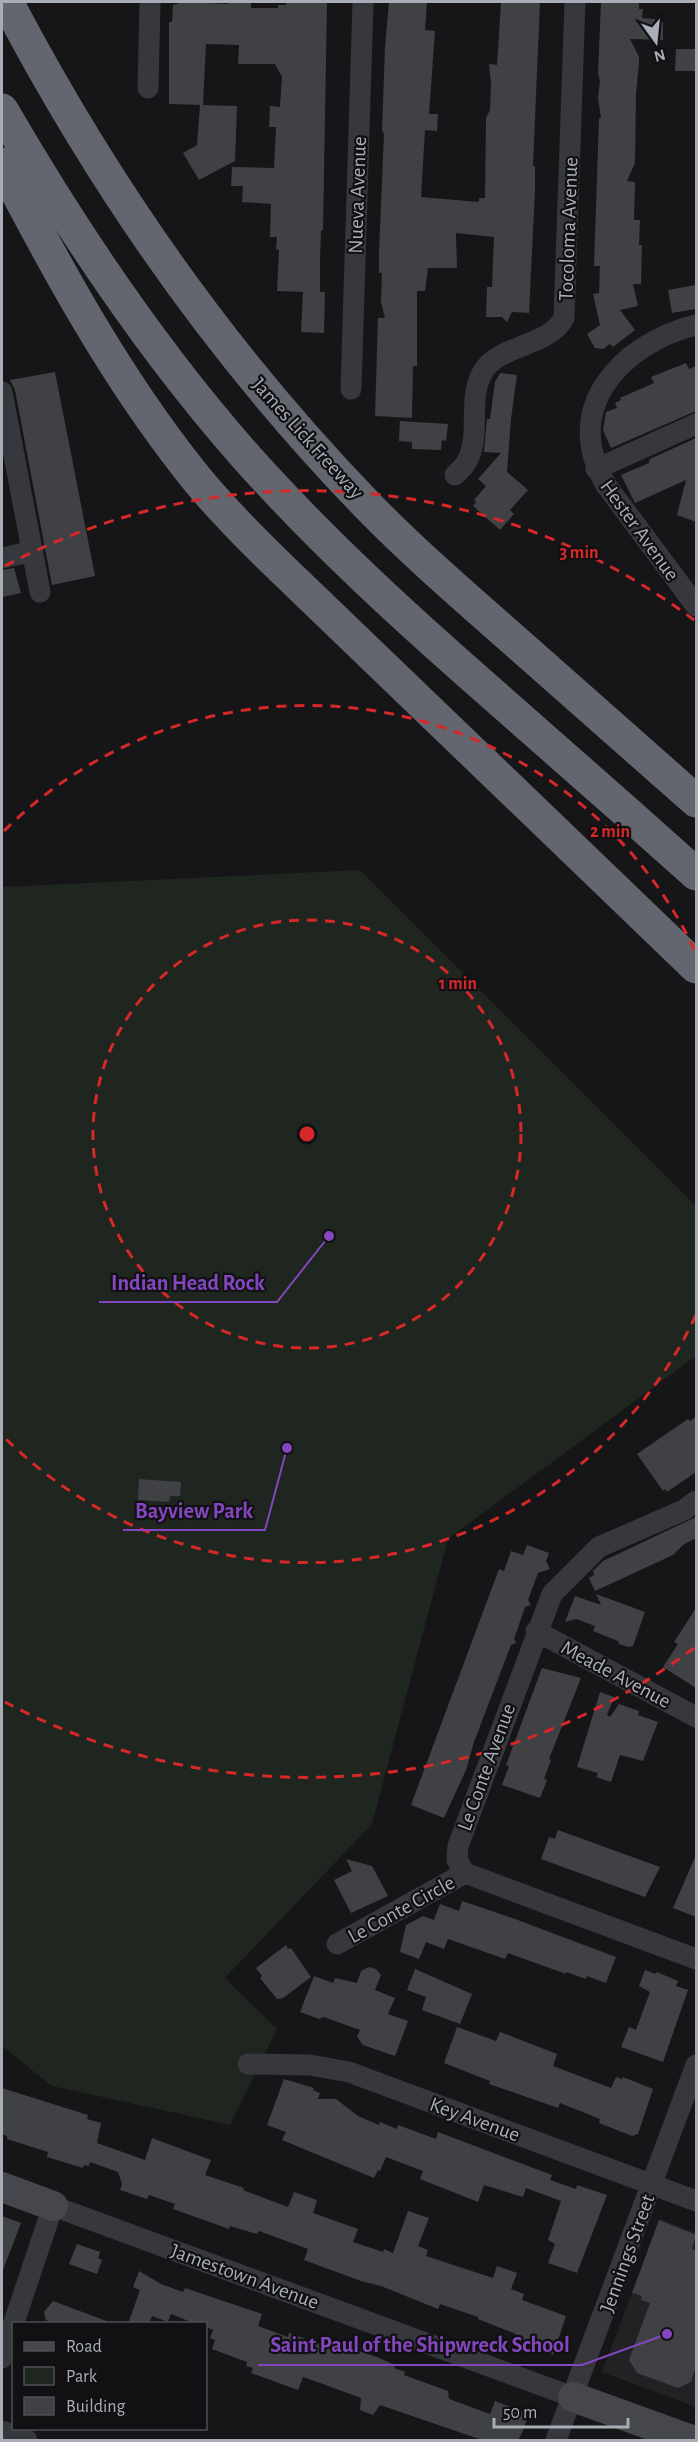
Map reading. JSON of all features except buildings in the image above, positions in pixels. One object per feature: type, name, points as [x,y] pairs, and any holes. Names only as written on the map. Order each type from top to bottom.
[{"type":"highway","name":"James Lick Freeway","points":[[8,2],[82,136],[141,227],[215,329],[291,421],[370,508],[429,564],[696,801]]},
{"type":"highway","points":[[2,110],[70,224],[141,327],[196,398],[274,487],[328,543],[413,624],[696,874]]},
{"type":"highway","points":[[2,164],[66,283],[115,365],[163,436],[217,503],[278,566],[696,967]]},
{"type":"street","points":[[148,88],[150,2]]},
{"type":"street","name":"Nueva Avenue","points":[[351,389],[363,2]]},
{"type":"street","name":"Tocoloma Avenue","points":[[455,475],[467,462],[472,447],[475,396],[484,370],[496,359],[557,328],[564,318],[575,2]]},
{"type":"street","name":"Hester Avenue","points":[[696,325],[653,340],[630,356],[598,393],[592,413],[591,431],[591,452],[596,469],[696,606]]},
{"type":"street","points":[[2,393],[40,592]]},
{"type":"street","points":[[596,469],[696,424]]},
{"type":"street","points":[[2,558],[33,551]]},
{"type":"street","name":"Le Conte Avenue","points":[[465,1873],[457,1860],[458,1846],[536,1631],[552,1594],[599,1547],[684,1510],[696,1501]]},
{"type":"street","name":"Meade Avenue","points":[[536,1631],[696,1718]]},
{"type":"street","points":[[465,1873],[696,1959]]},
{"type":"street","name":"Le Conte Circle","points":[[337,1944],[465,1873]]},
{"type":"street","name":"Key Avenue","points":[[248,2064],[310,2065],[349,2073],[696,2201]]},
{"type":"street","name":"Jennings Street","points":[[556,2440],[696,2065]]},
{"type":"street","name":"Jamestown Avenue","points":[[2,2187],[692,2440]]},
{"type":"street","points":[[14,2322],[53,2206]]},
{"type":"street","points":[[2,2358],[12,2328]]},
{"type":"street","points":[[2,2431],[27,2440]]},
{"type":"shaded area","points":[[660,2219],[696,2233],[696,2407],[602,2372]]},
{"type":"green space","points":[[360,870],[696,1206],[696,1356],[448,1539],[372,1824],[225,1978],[277,2029],[230,2125],[52,2086],[2,2046],[2,887]]},
{"type":"place","name":"Indian Head Rock","points":[[329,1236]]},
{"type":"place","name":"Bayview Park","points":[[287,1448]]},
{"type":"place","name":"Saint Paul of the Shipwreck School","points":[[667,2334]]}]
